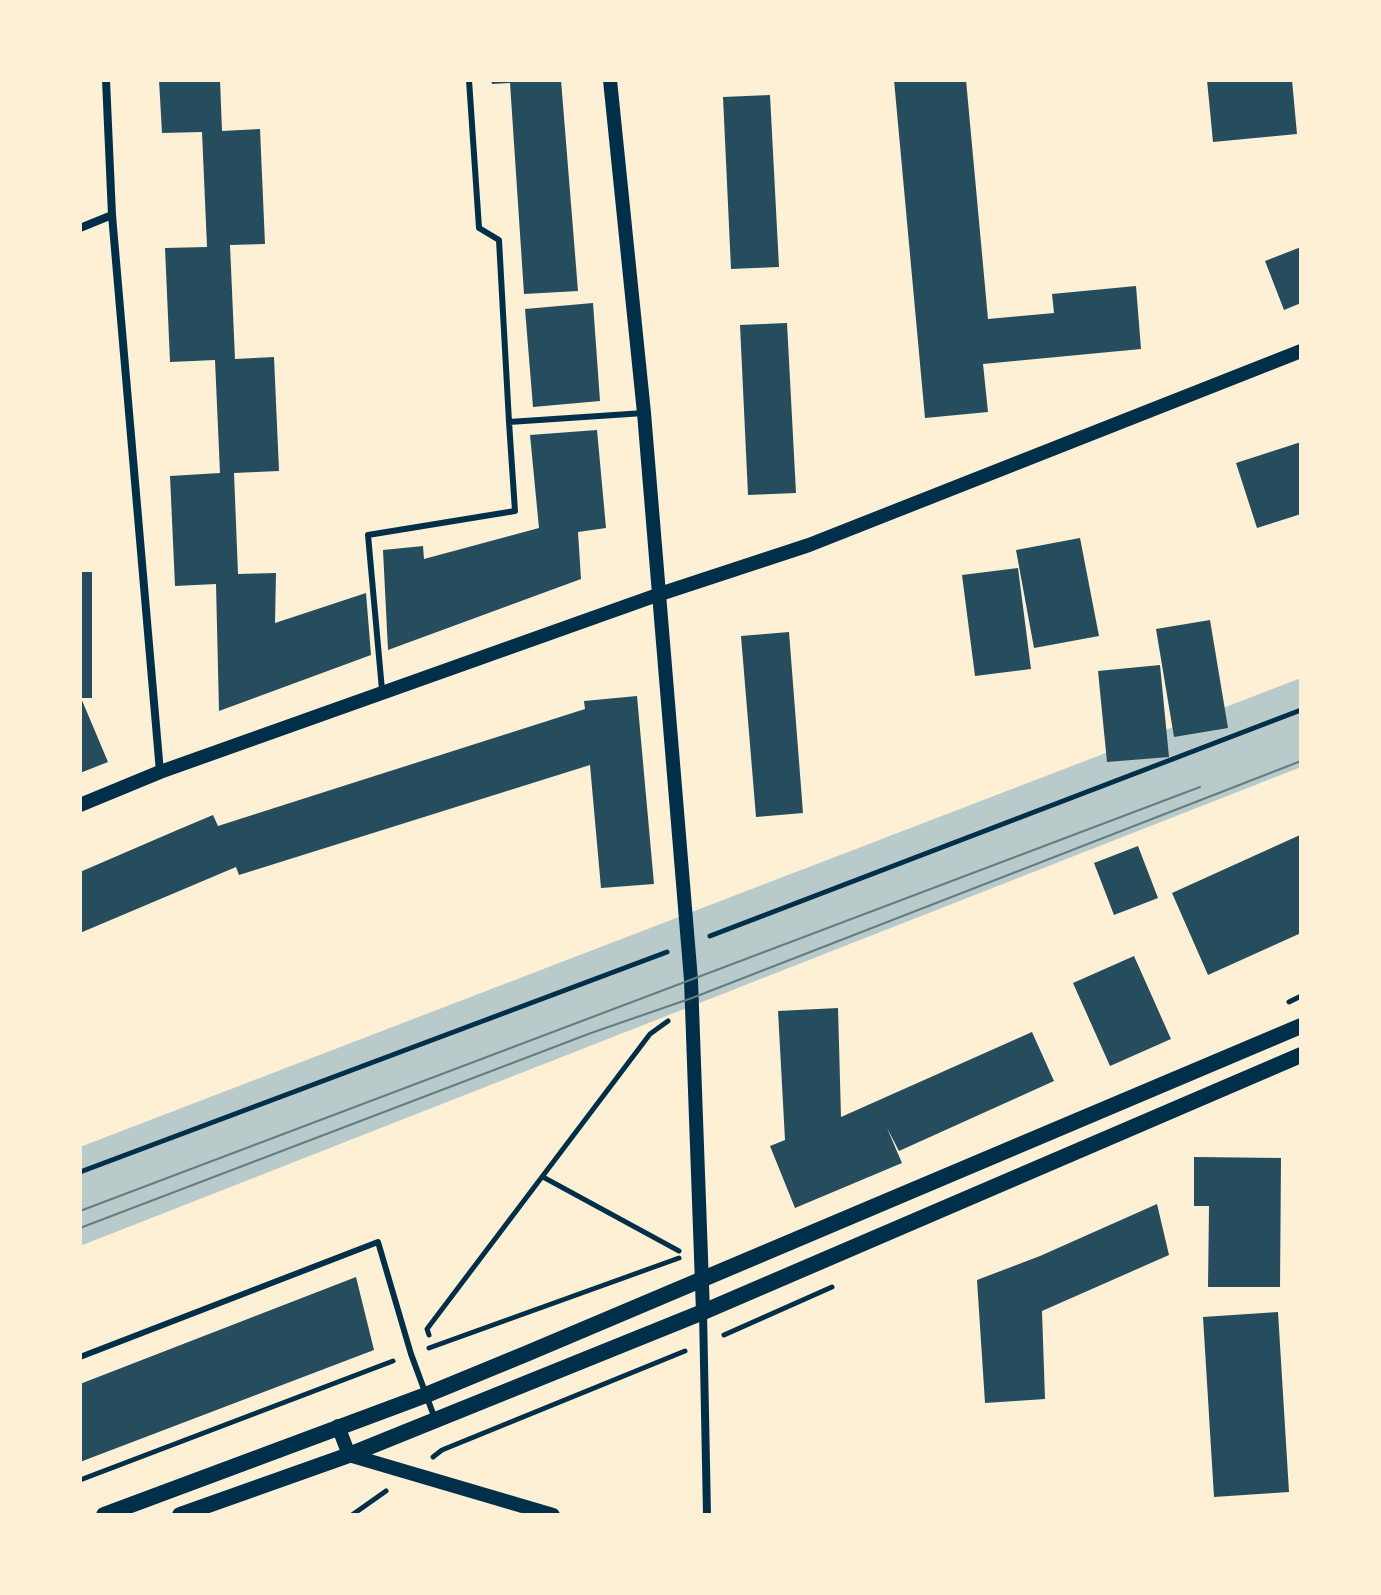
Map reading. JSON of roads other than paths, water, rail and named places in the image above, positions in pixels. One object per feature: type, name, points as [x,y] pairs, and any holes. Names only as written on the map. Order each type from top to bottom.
[{"type":"main road","points":[[109,1514],[426,1395],[1301,1026]]},
{"type":"main road","points":[[180,1515],[349,1455],[703,1312],[1301,1055]]},
{"type":"street","points":[[106,80],[112,215],[160,772]]},
{"type":"street","points":[[610,80],[644,413],[691,980],[707,1515]]},
{"type":"street","points":[[80,228],[112,215]]},
{"type":"street","points":[[80,805],[160,772],[660,594],[809,545],[1301,351]]},
{"type":"street","points":[[338,1426],[349,1455],[553,1515]]},
{"type":"lane","points":[[382,693],[368,535],[515,511],[499,240],[479,228],[469,80]]},
{"type":"lane","points":[[509,422],[644,413]]},
{"type":"lane","points":[[80,1357],[378,1242],[435,1420]]},
{"type":"tram line","points":[[80,1228],[591,1033],[692,998],[1301,761]]},
{"type":"tram line","points":[[80,1211],[1200,787]]}]
